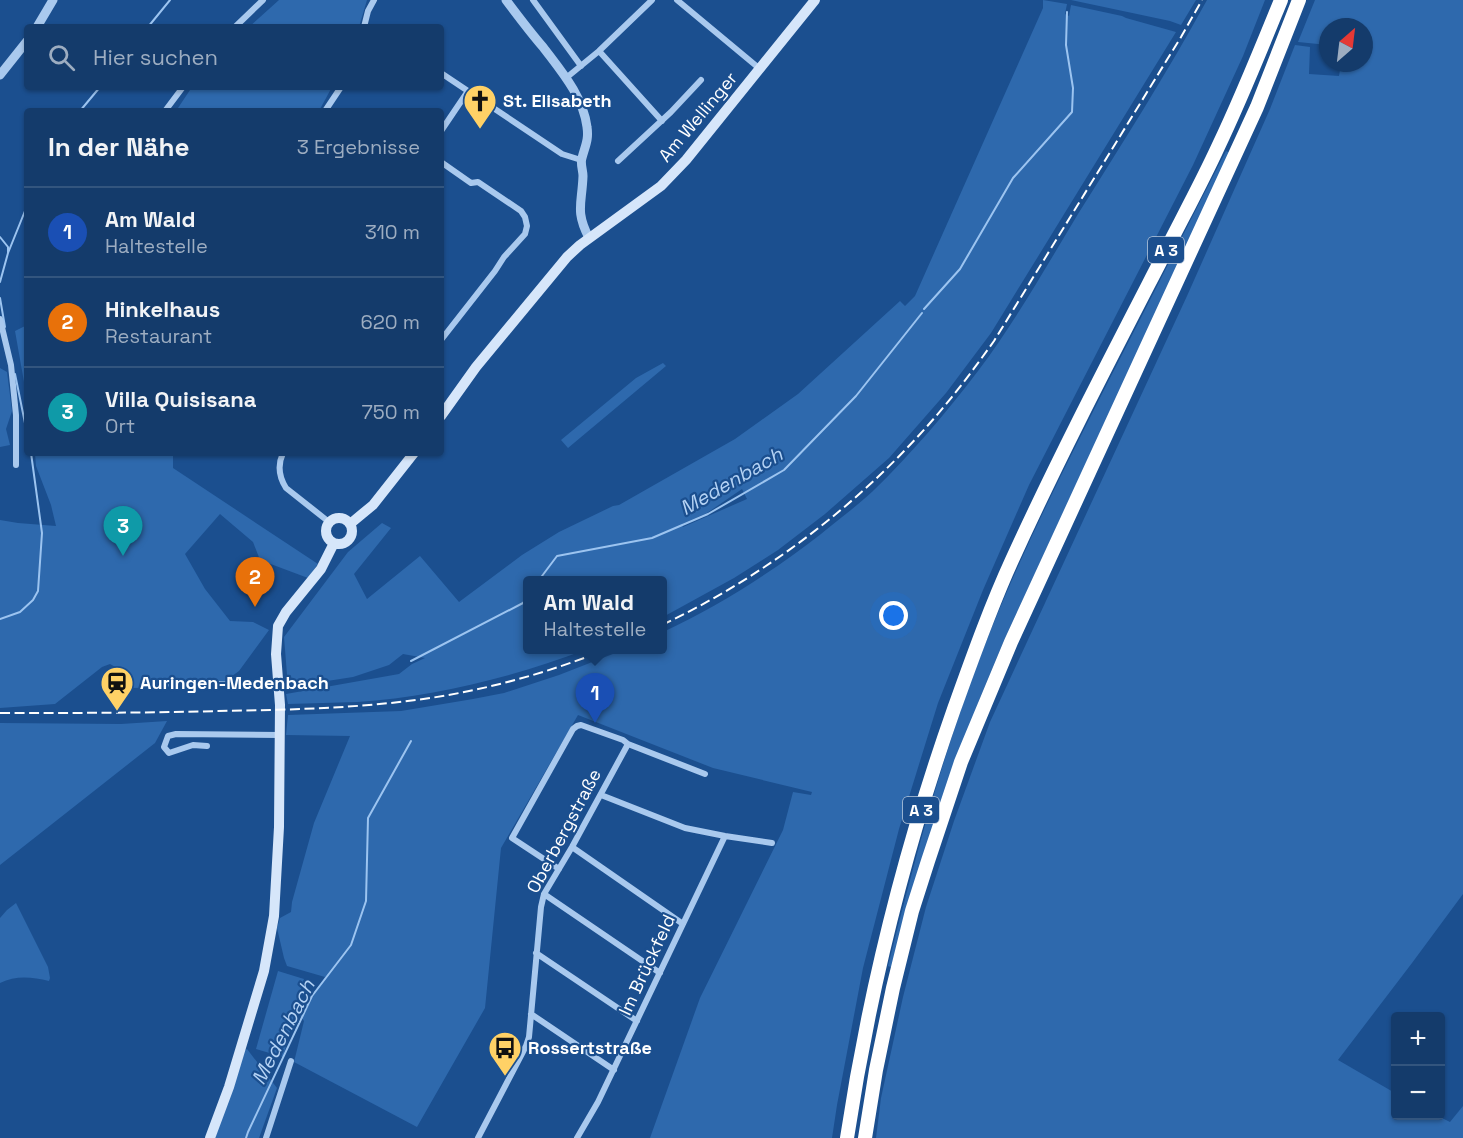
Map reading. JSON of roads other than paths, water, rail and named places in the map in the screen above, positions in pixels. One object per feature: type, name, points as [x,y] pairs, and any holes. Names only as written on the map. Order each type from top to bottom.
[{"type":"highway","name":"A 3","points":[[847,1138],[869,1012],[896,897],[938,753],[983,631],[1059,458],[1217,150],[1281,0]]},
{"type":"highway","name":"A 3","points":[[865,1138],[876,1070],[912,911],[961,762],[1011,642],[1257,107],[1299,0]]},
{"type":"main road","name":"Am Wellinger","points":[[444,412],[476,367],[567,257],[589,238],[661,186],[687,160],[815,0]]},
{"type":"main road","points":[[350,524],[365,513],[381,496],[412,456]]},
{"type":"main road","points":[[340,518],[348,520],[350,524],[352,533],[350,540],[341,544],[330,541],[326,534],[329,522],[340,518]]},
{"type":"main road","points":[[210,1138],[229,1087],[264,971],[274,916],[279,827],[280,735],[276,654],[278,626],[286,612],[321,569],[334,543]]},
{"type":"street","points":[[40,24],[53,0]]},
{"type":"street","points":[[238,24],[263,0]]},
{"type":"street","points":[[365,24],[374,0]]},
{"type":"street","points":[[506,0],[566,78],[580,102],[588,129],[588,140],[581,160],[583,176],[579,212],[582,225],[589,238]]},
{"type":"street","points":[[532,0],[581,66]]},
{"type":"street","points":[[566,78],[599,51],[652,0]]},
{"type":"street","points":[[677,0],[760,69]]},
{"type":"street","points":[[0,75],[24,45]]},
{"type":"street","points":[[599,51],[662,121]]},
{"type":"street","points":[[444,75],[562,154],[581,160]]},
{"type":"street","points":[[618,161],[662,121],[700,80]]},
{"type":"street","points":[[167,108],[181,90]]},
{"type":"street","points":[[327,108],[339,90]]},
{"type":"street","points":[[444,127],[468,91]]},
{"type":"street","points":[[444,164],[471,183],[478,182],[521,211],[527,226],[525,234],[504,257],[444,336]]},
{"type":"street","points":[[0,319],[11,365],[16,415],[16,465]]},
{"type":"street","points":[[282,456],[279,471],[286,488],[329,522]]},
{"type":"street","points":[[171,684],[278,686]]},
{"type":"street","points":[[559,869],[512,838],[573,729],[577,726],[581,725],[623,740],[705,774]]},
{"type":"street","points":[[207,746],[193,745],[172,756],[164,747],[168,736],[176,734],[280,735]]},
{"type":"street","name":"Oberbergstraße","points":[[478,1138],[529,1037],[536,953],[544,894],[572,848],[628,744]]},
{"type":"street","points":[[601,795],[686,828],[772,843]]},
{"type":"street","name":"Im Brückfeld","points":[[577,1138],[614,1070],[725,836]]},
{"type":"street","points":[[572,848],[683,924]]},
{"type":"street","points":[[544,894],[660,973]]},
{"type":"street","points":[[536,953],[637,1021]]},
{"type":"street","points":[[531,1014],[614,1070]]},
{"type":"street","points":[[266,1138],[291,1061]]},
{"type":"waterway","points":[[150,24],[170,0]]},
{"type":"waterway","name":"Medenbach","points":[[924,309],[960,269],[1013,178],[1072,112],[1073,88],[1066,45],[1067,12]]},
{"type":"waterway","points":[[82,108],[98,90]]},
{"type":"waterway","points":[[0,282],[8,253],[24,213]]},
{"type":"waterway","points":[[0,237],[8,247],[8,253]]},
{"type":"waterway","points":[[0,298],[5,327]]},
{"type":"waterway","name":"Medenbach","points":[[542,576],[557,556],[652,538],[708,514],[784,470],[856,396],[922,313]]},
{"type":"waterway","points":[[15,374],[24,418]]},
{"type":"waterway","points":[[0,619],[20,612],[33,600],[38,591],[42,533],[31,456]]},
{"type":"waterway","name":"Medenbach","points":[[411,661],[523,603]]},
{"type":"waterway","name":"Medenbach","points":[[246,1138],[312,996],[351,945],[366,901],[368,818],[411,741]]},
{"type":"railway","points":[[667,622],[736,585],[806,538],[871,483],[939,413],[994,341],[1202,0]]},
{"type":"railway","points":[[0,713],[261,710],[390,703],[445,696],[500,684],[553,669],[594,654]]},
{"type":"place","name":"St. Elisabeth","points":[[480,130]]},
{"type":"place","name":"Villa Quisisana","points":[[123,556]]},
{"type":"place","name":"Hinkelhaus","points":[[255,607]]},
{"type":"place","name":"Auringen-Medenbach","points":[[117,712]]},
{"type":"place","name":"Am Wald","points":[[595,723]]},
{"type":"place","name":"Rossertstraße","points":[[505,1077]]}]
